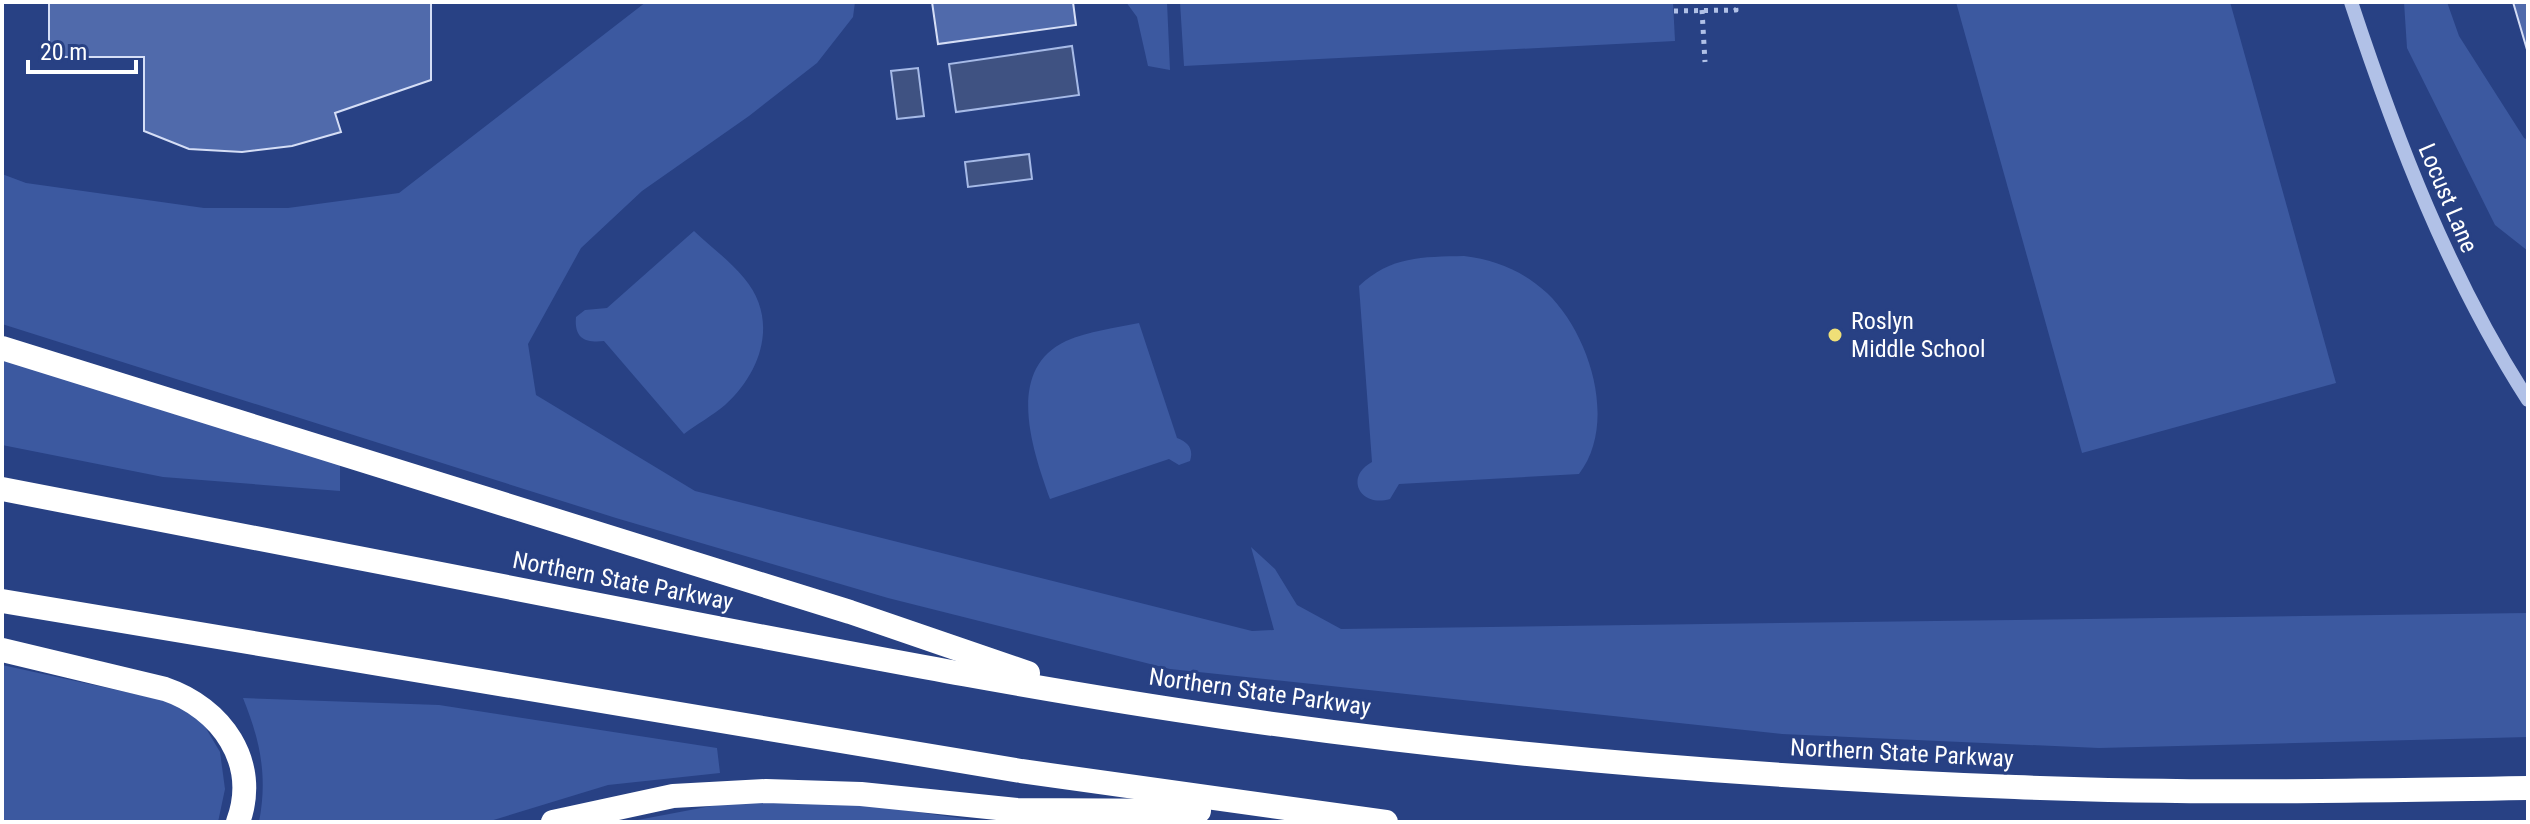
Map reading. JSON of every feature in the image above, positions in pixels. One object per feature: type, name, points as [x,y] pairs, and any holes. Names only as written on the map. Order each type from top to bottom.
[{"type":"highway","points":[[2,348],[850,612],[1098,698]]},
{"type":"highway","name":"Northern State Parkway","points":[[2,489],[589,604],[1098,698],[1491,750],[1755,774],[2004,787],[2139,790],[2528,788]]},
{"type":"highway","points":[[2,601],[892,751],[1386,822]]},
{"type":"highway","points":[[2,650],[165,689],[190,700],[215,717],[238,749],[243,765],[244,796],[238,822]]},
{"type":"highway","points":[[553,822],[673,796],[766,791],[861,794],[1017,810],[1295,811]]},
{"type":"street","name":"Locust Lane","points":[[2351,2],[2389,112],[2446,253],[2489,336],[2528,400]]},
{"type":"path","points":[[1674,11],[1736,10],[1735,2]]},
{"type":"path","points":[[1702,10],[1705,62]]},
{"type":"shaded area","points":[[646,2],[855,2],[853,17],[817,63],[749,116],[642,191],[581,248],[528,344],[536,395],[695,491],[1252,631],[1274,630],[1251,547],[1275,569],[1297,605],[1341,629],[2528,613],[2528,737],[2099,748],[1782,734],[1170,669],[888,598],[616,518],[2,324],[2,174],[26,183],[204,208],[288,208],[399,193]]},
{"type":"shaded area","points":[[1126,2],[1167,2],[1170,70],[1148,66],[1137,17]]},
{"type":"shaded area","points":[[1180,2],[1673,2],[1675,41],[1184,66]]},
{"type":"shaded area","points":[[1956,2],[2230,2],[2336,383],[2082,453]]},
{"type":"shaded area","points":[[2404,2],[2447,2],[2459,36],[2528,140],[2528,251],[2495,225],[2407,48]]},
{"type":"shaded area","points":[[1072,46],[1079,95],[956,112],[949,64]]},
{"type":"shaded area","points":[[918,68],[924,116],[897,119],[891,71]]},
{"type":"shaded area","points":[[1029,154],[1032,179],[968,187],[965,162]]},
{"type":"shaded area","points":[[694,231],[744,278],[755,294],[763,328],[756,361],[738,392],[684,434],[604,341],[582,338],[577,330],[576,317],[585,310],[607,308]]},
{"type":"shaded area","points":[[1464,256],[1498,264],[1538,285],[1562,310],[1576,331],[1594,380],[1596,430],[1591,453],[1579,474],[1399,484],[1390,499],[1371,499],[1359,490],[1357,483],[1364,468],[1372,462],[1359,286],[1383,269],[1408,260]]},
{"type":"shaded area","points":[[1139,323],[1177,438],[1191,450],[1190,461],[1179,465],[1169,459],[1050,499],[1031,436],[1028,413],[1029,391],[1035,371],[1047,354],[1066,341]]},
{"type":"shaded area","points":[[2,359],[340,465],[340,491],[163,477],[2,445]]},
{"type":"shaded area","points":[[2,665],[172,702],[201,720],[220,752],[225,789],[218,822],[2,822]]},
{"type":"shaded area","points":[[243,698],[439,705],[717,748],[720,773],[608,785],[487,822],[259,822],[263,789],[261,758]]},
{"type":"shaded area","points":[[743,800],[868,805],[987,822],[627,822]]},
{"type":"building","points":[[49,2],[431,2],[431,80],[335,113],[341,132],[292,146],[242,152],[189,149],[144,131],[144,57],[49,57]]},
{"type":"building","points":[[932,2],[1073,2],[1076,25],[938,44]]},
{"type":"building","points":[[2513,2],[2528,2],[2528,53]]},
{"type":"place","name":"Roslyn Middle School","points":[[1835,335]]}]
